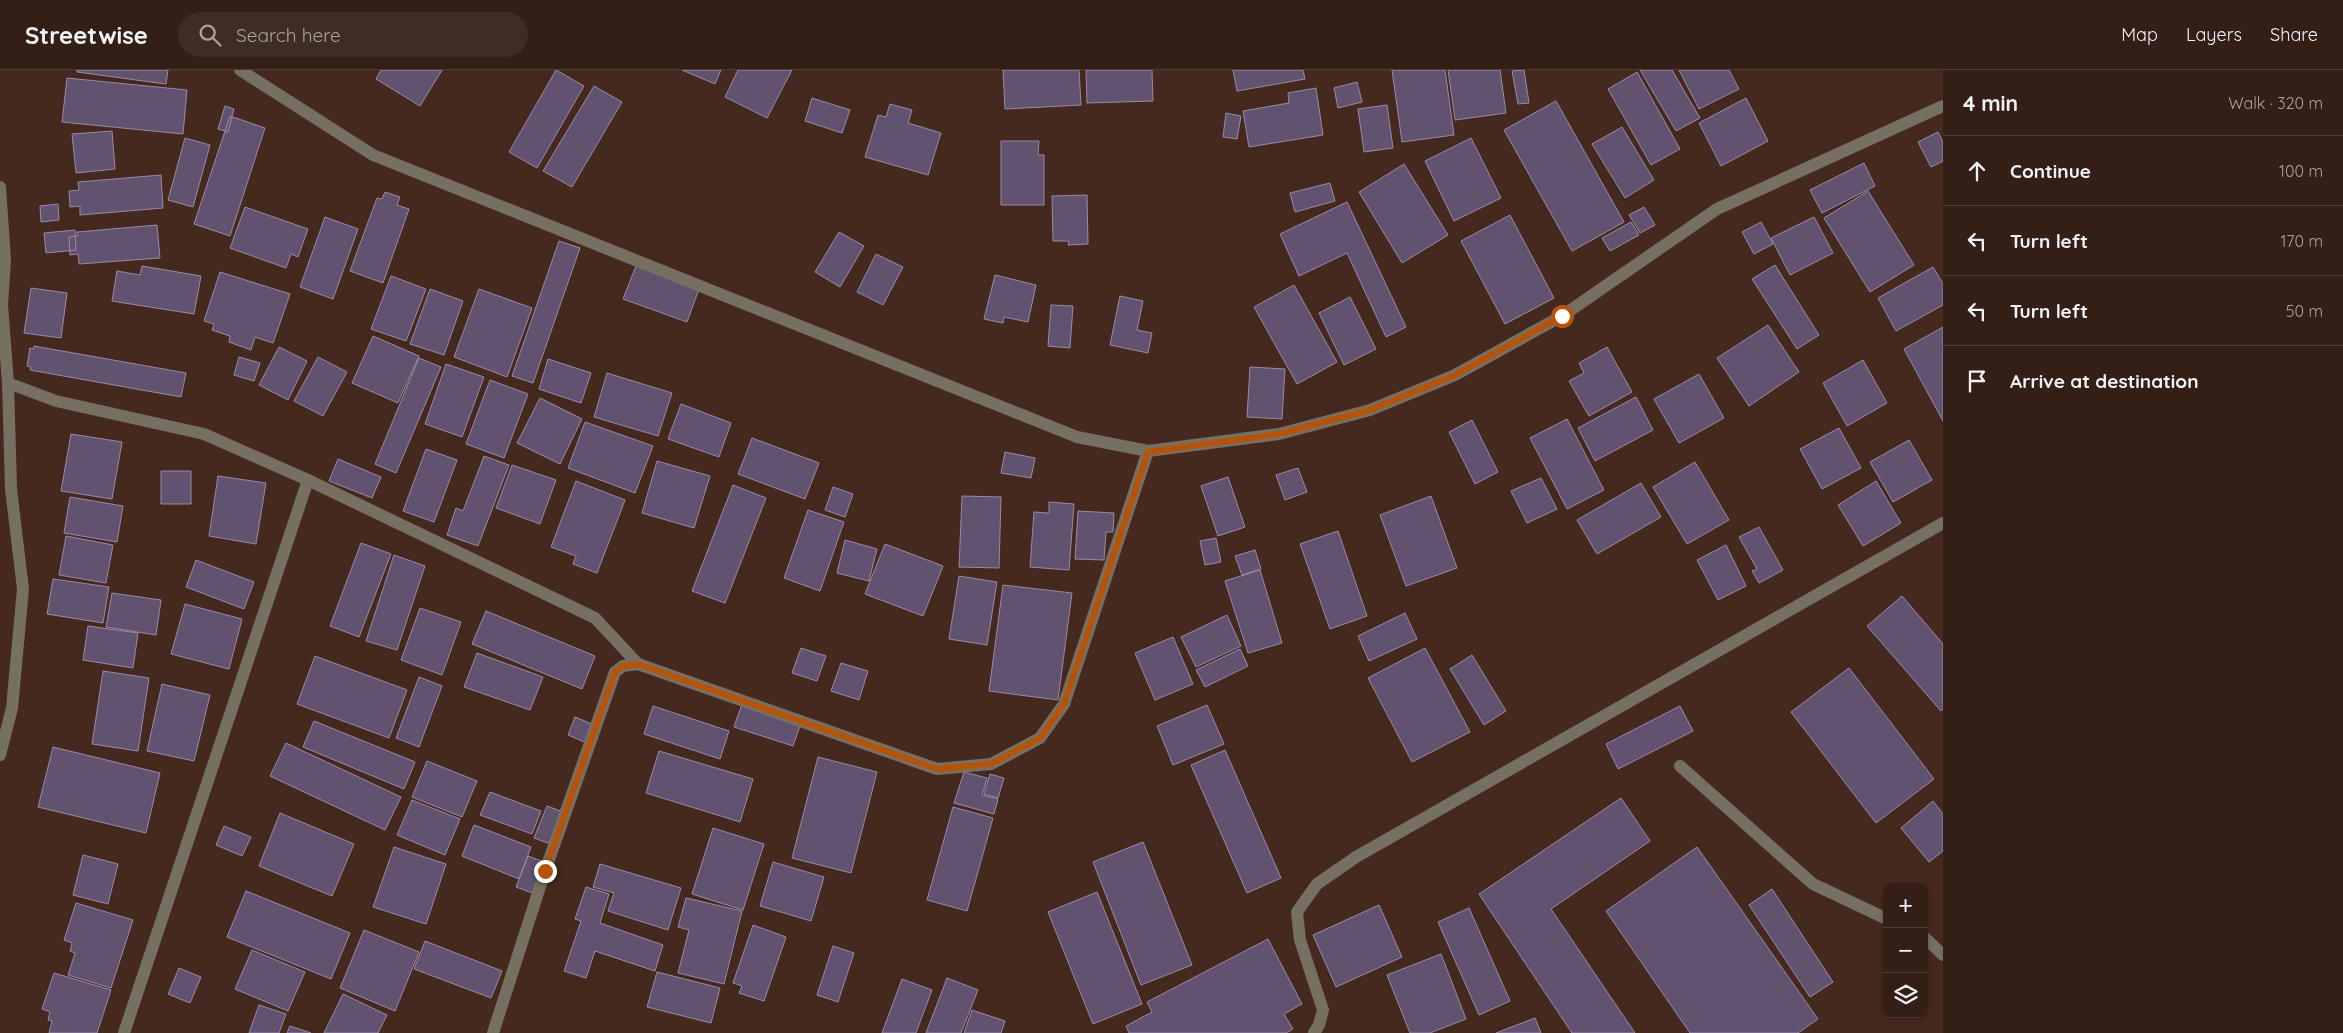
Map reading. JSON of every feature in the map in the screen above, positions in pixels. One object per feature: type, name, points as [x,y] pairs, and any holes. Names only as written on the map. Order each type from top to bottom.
[{"type":"street","points":[[240,70],[373,155],[1077,437],[1148,452],[1279,434],[1370,410],[1455,375],[1562,316],[1717,209],[1943,106]]},
{"type":"street","points":[[0,187],[5,260],[2,304],[11,489],[24,590],[12,708],[0,754]]},
{"type":"street","points":[[5,375],[56,401],[204,434],[308,480],[595,618],[638,664]]},
{"type":"street","points":[[493,1033],[545,871],[615,672],[623,666],[638,664],[937,769],[991,764],[1040,738],[1064,704],[1148,452]]},
{"type":"street","points":[[124,1033],[308,480]]},
{"type":"street","points":[[1314,1033],[1319,1025],[1323,1010],[1300,940],[1297,912],[1317,884],[1356,857],[1943,523]]},
{"type":"street","points":[[1680,766],[1813,884],[1883,917]]},
{"type":"street","points":[[1928,941],[1943,955]]},
{"type":"building","points":[[77,70],[168,70],[166,84],[77,72]]},
{"type":"building","points":[[381,70],[442,70],[420,106],[376,79]]},
{"type":"building","points":[[556,70],[584,86],[537,168],[509,152]]},
{"type":"building","points":[[682,70],[721,70],[715,84]]},
{"type":"building","points":[[738,70],[792,70],[767,118],[725,97]]},
{"type":"building","points":[[1003,70],[1079,70],[1081,105],[1005,109]]},
{"type":"building","points":[[1086,70],[1152,70],[1153,101],[1087,103]]},
{"type":"building","points":[[1233,70],[1303,70],[1305,79],[1237,91]]},
{"type":"building","points":[[1392,70],[1445,70],[1454,135],[1402,142]]},
{"type":"building","points":[[1448,70],[1500,70],[1506,113],[1455,120]]},
{"type":"building","points":[[1524,70],[1529,103],[1518,104],[1512,71]]},
{"type":"building","points":[[1640,70],[1672,70],[1700,118],[1676,131]]},
{"type":"building","points":[[1679,70],[1729,70],[1739,89],[1699,109]]},
{"type":"building","points":[[1637,72],[1680,149],[1651,165],[1608,89]]},
{"type":"building","points":[[67,78],[187,90],[183,134],[62,122]]},
{"type":"building","points":[[1357,82],[1362,102],[1338,108],[1334,88]]},
{"type":"building","points":[[594,86],[622,102],[572,187],[543,171]]},
{"type":"building","points":[[1316,88],[1323,135],[1249,147],[1243,111],[1289,103],[1288,93]]},
{"type":"building","points":[[812,98],[850,110],[842,133],[805,121]]},
{"type":"building","points":[[1746,98],[1768,141],[1721,166],[1699,123]]},
{"type":"building","points":[[1556,101],[1624,222],[1572,251],[1504,130]]},
{"type":"building","points":[[890,104],[912,110],[908,123],[941,133],[928,175],[865,157],[878,115],[886,117]]},
{"type":"building","points":[[1387,105],[1393,148],[1364,152],[1358,109]]},
{"type":"building","points":[[225,106],[234,109],[228,132],[218,129]]},
{"type":"building","points":[[1226,113],[1241,116],[1237,139],[1223,137]]},
{"type":"building","points":[[230,116],[265,128],[230,236],[194,224]]},
{"type":"building","points":[[1622,127],[1654,180],[1625,198],[1592,144]]},
{"type":"building","points":[[112,131],[115,169],[76,173],[72,134]]},
{"type":"building","points":[[1938,132],[1943,142],[1943,161],[1931,167],[1918,142]]},
{"type":"building","points":[[185,138],[210,145],[193,207],[168,200]]},
{"type":"building","points":[[1471,138],[1501,198],[1454,221],[1425,161]]},
{"type":"building","points":[[1001,141],[1039,141],[1038,155],[1044,155],[1044,205],[1001,205]]},
{"type":"building","points":[[1864,163],[1875,186],[1822,213],[1810,190]]},
{"type":"building","points":[[1404,164],[1448,235],[1402,263],[1359,192]]},
{"type":"building","points":[[161,175],[163,208],[80,215],[80,206],[70,207],[69,191],[79,190],[78,182]]},
{"type":"building","points":[[1330,183],[1335,201],[1295,212],[1290,193]]},
{"type":"building","points":[[1868,191],[1914,265],[1870,292],[1824,218]]},
{"type":"building","points":[[385,192],[400,197],[397,205],[409,209],[383,283],[350,271],[377,198],[382,199]]},
{"type":"building","points":[[1087,195],[1088,244],[1068,245],[1069,241],[1053,241],[1052,196]]},
{"type":"building","points":[[1347,202],[1406,327],[1386,337],[1347,253],[1299,276],[1280,234]]},
{"type":"building","points":[[58,204],[59,220],[41,222],[40,206]]},
{"type":"building","points":[[245,207],[308,229],[298,257],[291,254],[286,268],[230,248]]},
{"type":"building","points":[[1644,207],[1655,225],[1640,233],[1629,215]]},
{"type":"building","points":[[1510,215],[1554,298],[1505,324],[1461,241]]},
{"type":"building","points":[[325,217],[358,229],[333,299],[300,287]]},
{"type":"building","points":[[1814,217],[1833,253],[1790,275],[1771,238]]},
{"type":"building","points":[[1631,222],[1639,235],[1610,251],[1602,238]]},
{"type":"building","points":[[1761,222],[1773,244],[1754,254],[1742,232]]},
{"type":"building","points":[[157,225],[160,258],[79,264],[78,254],[70,255],[69,237],[77,236],[77,232]]},
{"type":"building","points":[[75,230],[76,250],[46,253],[44,233]]},
{"type":"building","points":[[839,232],[864,246],[840,287],[815,272]]},
{"type":"building","points":[[559,241],[580,248],[533,383],[512,376]]},
{"type":"building","points":[[876,254],[903,267],[883,305],[857,292]]},
{"type":"building","points":[[1775,265],[1819,335],[1797,349],[1752,279]]},
{"type":"building","points":[[142,266],[201,276],[194,314],[112,301],[117,271],[140,275]]},
{"type":"building","points":[[636,266],[699,289],[687,322],[623,299]]},
{"type":"building","points":[[1933,267],[1943,284],[1943,305],[1896,331],[1878,298]]},
{"type":"building","points":[[220,272],[290,294],[273,343],[255,337],[251,350],[229,342],[230,336],[212,330],[214,324],[204,321]]},
{"type":"building","points":[[995,275],[1036,285],[1028,322],[1004,317],[1003,323],[984,319]]},
{"type":"building","points":[[391,276],[426,289],[406,341],[371,329]]},
{"type":"building","points":[[1294,285],[1337,362],[1297,384],[1254,307]]},
{"type":"building","points":[[31,288],[67,293],[61,338],[24,333]]},
{"type":"building","points":[[430,289],[463,301],[444,355],[410,344]]},
{"type":"building","points":[[479,289],[532,308],[507,377],[454,357]]},
{"type":"building","points":[[1120,296],[1143,301],[1137,330],[1152,333],[1148,353],[1110,345]]},
{"type":"building","points":[[1350,297],[1376,349],[1344,365],[1319,313]]},
{"type":"building","points":[[1051,305],[1073,306],[1070,348],[1048,346]]},
{"type":"building","points":[[1768,325],[1799,372],[1749,406],[1717,358]]},
{"type":"building","points":[[1943,327],[1943,421],[1904,349]]},
{"type":"building","points":[[373,336],[419,356],[398,403],[352,383]]},
{"type":"building","points":[[34,346],[186,373],[181,397],[30,370],[31,367],[27,366],[30,348],[34,349]]},
{"type":"building","points":[[279,347],[307,361],[288,400],[259,385]]},
{"type":"building","points":[[1607,347],[1632,392],[1589,416],[1569,381],[1584,373],[1579,363]]},
{"type":"building","points":[[239,357],[260,363],[254,381],[234,375]]},
{"type":"building","points":[[318,357],[347,372],[323,416],[294,401]]},
{"type":"building","points":[[419,358],[441,367],[396,473],[375,464]]},
{"type":"building","points":[[548,359],[591,373],[581,403],[539,389]]},
{"type":"building","points":[[1863,360],[1887,403],[1847,426],[1823,383]]},
{"type":"building","points":[[446,364],[484,377],[462,437],[425,424]]},
{"type":"building","points":[[1250,367],[1285,369],[1282,419],[1247,417]]},
{"type":"building","points":[[607,373],[672,393],[658,436],[594,417]]},
{"type":"building","points":[[1699,374],[1724,418],[1679,443],[1654,399]]},
{"type":"building","points":[[490,380],[528,394],[504,458],[466,444]]},
{"type":"building","points":[[1636,397],[1653,430],[1595,461],[1578,428]]},
{"type":"building","points":[[540,398],[582,419],[560,464],[517,443]]},
{"type":"building","points":[[681,404],[731,423],[719,457],[668,439]]},
{"type":"building","points":[[1567,419],[1604,490],[1567,509],[1530,438]]},
{"type":"building","points":[[1472,420],[1498,472],[1475,484],[1449,432]]},
{"type":"building","points":[[585,422],[653,446],[635,493],[568,468]]},
{"type":"building","points":[[1839,428],[1861,468],[1822,489],[1800,449]]},
{"type":"building","points":[[71,434],[122,442],[112,499],[61,491]]},
{"type":"building","points":[[752,438],[819,463],[805,499],[738,474]]},
{"type":"building","points":[[1909,440],[1932,480],[1893,502],[1870,462]]},
{"type":"building","points":[[426,449],[457,460],[434,522],[403,511]]},
{"type":"building","points":[[1005,452],[1035,458],[1031,478],[1001,473]]},
{"type":"building","points":[[484,456],[509,465],[478,546],[447,535],[456,508],[463,511]]},
{"type":"building","points":[[338,459],[381,477],[372,498],[329,481]]},
{"type":"building","points":[[657,461],[710,476],[694,528],[642,513]]},
{"type":"building","points":[[1695,462],[1729,520],[1687,544],[1653,487]]},
{"type":"building","points":[[512,465],[556,480],[540,524],[496,508]]},
{"type":"building","points":[[1298,468],[1307,492],[1285,500],[1276,475]]},
{"type":"building","points":[[161,471],[191,471],[191,504],[161,504]]},
{"type":"building","points":[[218,476],[266,483],[256,544],[209,536]]},
{"type":"building","points":[[1228,477],[1245,527],[1218,536],[1201,486]]},
{"type":"building","points":[[1541,478],[1557,509],[1527,523],[1511,491]]},
{"type":"building","points":[[576,481],[625,500],[597,573],[573,564],[576,556],[551,547]]},
{"type":"building","points":[[1876,481],[1901,523],[1863,546],[1838,505]]},
{"type":"building","points":[[1641,483],[1661,517],[1597,554],[1577,520]]},
{"type":"building","points":[[733,485],[766,498],[725,603],[692,591]]},
{"type":"building","points":[[833,487],[853,494],[845,517],[825,510]]},
{"type":"building","points":[[962,496],[1001,497],[999,568],[959,567]]},
{"type":"building","points":[[1431,496],[1457,568],[1406,586],[1380,515]]},
{"type":"building","points":[[70,497],[123,506],[117,542],[64,533]]},
{"type":"building","points":[[1049,502],[1074,504],[1069,570],[1030,567],[1034,512],[1049,513]]},
{"type":"building","points":[[808,510],[844,522],[820,591],[784,578]]},
{"type":"building","points":[[1078,511],[1114,513],[1113,532],[1106,532],[1104,560],[1075,559]]},
{"type":"building","points":[[1759,527],[1783,570],[1759,583],[1752,571],[1757,569],[1739,537]]},
{"type":"building","points":[[1338,531],[1367,616],[1330,629],[1300,544]]},
{"type":"building","points":[[66,536],[113,545],[106,583],[59,575]]},
{"type":"building","points":[[1216,538],[1221,562],[1205,565],[1200,541]]},
{"type":"building","points":[[845,540],[877,549],[869,581],[837,573]]},
{"type":"building","points":[[361,543],[391,554],[359,637],[330,626]]},
{"type":"building","points":[[885,544],[943,566],[923,616],[865,594]]},
{"type":"building","points":[[1726,545],[1746,586],[1718,600],[1697,560]]},
{"type":"building","points":[[1255,550],[1261,569],[1242,575],[1235,556]]},
{"type":"building","points":[[394,555],[425,566],[397,650],[366,641]]},
{"type":"building","points":[[196,560],[254,582],[244,609],[186,587]]},
{"type":"building","points":[[1260,570],[1282,643],[1248,653],[1225,581]]},
{"type":"building","points":[[959,576],[997,582],[987,645],[949,639]]},
{"type":"building","points":[[53,579],[109,587],[103,623],[47,614]]},
{"type":"building","points":[[1003,585],[1072,593],[1058,700],[989,691]]},
{"type":"building","points":[[112,593],[161,600],[156,635],[106,627]]},
{"type":"building","points":[[1902,596],[1943,644],[1943,709],[1941,711],[1867,626]]},
{"type":"building","points":[[185,604],[242,619],[229,669],[171,654]]},
{"type":"building","points":[[420,608],[461,622],[442,675],[401,660]]},
{"type":"building","points":[[486,611],[595,656],[582,689],[472,644]]},
{"type":"building","points":[[1405,613],[1417,639],[1369,661],[1358,636]]},
{"type":"building","points":[[1227,615],[1241,646],[1196,667],[1181,637]]},
{"type":"building","points":[[88,626],[138,633],[133,668],[83,660]]},
{"type":"building","points":[[1173,637],[1193,684],[1155,700],[1135,653]]},
{"type":"building","points":[[801,648],[826,656],[817,681],[792,673]]},
{"type":"building","points":[[1425,648],[1470,732],[1412,762],[1368,678]]},
{"type":"building","points":[[1240,649],[1248,666],[1205,687],[1196,670]]},
{"type":"building","points":[[477,653],[543,677],[530,710],[464,687]]},
{"type":"building","points":[[1472,655],[1506,711],[1484,725],[1450,669]]},
{"type":"building","points":[[315,656],[407,690],[389,738],[297,704]]},
{"type":"building","points":[[841,663],[868,671],[859,700],[831,691]]},
{"type":"building","points":[[1849,668],[1934,779],[1876,823],[1791,712]]},
{"type":"building","points":[[103,671],[149,678],[138,751],[92,744]]},
{"type":"building","points":[[419,677],[442,686],[419,747],[396,738]]},
{"type":"building","points":[[162,684],[210,695],[194,761],[147,751]]},
{"type":"building","points":[[742,704],[801,723],[793,746],[734,727]]},
{"type":"building","points":[[1207,705],[1224,744],[1173,765],[1157,726]]},
{"type":"building","points":[[653,706],[729,731],[720,759],[644,734]]},
{"type":"building","points":[[1680,706],[1693,731],[1618,769],[1606,744]]},
{"type":"building","points":[[575,717],[594,725],[587,743],[568,735]]},
{"type":"building","points":[[314,721],[415,762],[404,789],[303,747]]},
{"type":"building","points":[[286,743],[401,797],[385,830],[270,776]]},
{"type":"building","points":[[53,747],[160,773],[146,833],[38,807]]},
{"type":"building","points":[[1225,750],[1281,878],[1247,893],[1191,765]]},
{"type":"building","points":[[659,751],[753,779],[740,822],[646,793]]},
{"type":"building","points":[[818,757],[877,772],[851,873],[792,858]]},
{"type":"building","points":[[427,761],[477,781],[462,817],[412,797]]},
{"type":"building","points":[[964,772],[987,778],[982,795],[998,799],[994,814],[954,803]]},
{"type":"building","points":[[990,774],[1004,778],[998,798],[984,794]]},
{"type":"building","points":[[490,792],[541,811],[532,834],[480,815]]},
{"type":"building","points":[[1621,798],[1650,841],[1551,909],[1635,1033],[1572,1033],[1479,894]]},
{"type":"building","points":[[412,800],[460,819],[445,855],[397,835]]},
{"type":"building","points":[[1933,801],[1943,814],[1943,851],[1929,862],[1901,828]]},
{"type":"building","points":[[547,806],[566,813],[553,845],[534,838]]},
{"type":"building","points":[[953,807],[993,818],[967,911],[927,900]]},
{"type":"building","points":[[280,813],[354,844],[332,896],[259,866]]},
{"type":"building","points":[[474,825],[531,847],[519,879],[462,856]]},
{"type":"building","points":[[224,826],[251,837],[242,856],[216,845]]},
{"type":"building","points":[[713,828],[764,844],[743,910],[692,894]]},
{"type":"building","points":[[1143,842],[1192,965],[1141,985],[1093,862]]},
{"type":"building","points":[[394,847],[446,864],[426,924],[373,907]]},
{"type":"building","points":[[1697,847],[1818,1019],[1798,1033],[1690,1033],[1606,911]]},
{"type":"building","points":[[83,855],[118,864],[108,904],[73,895]]},
{"type":"building","points":[[528,856],[547,863],[535,894],[516,887]]},
{"type":"building","points":[[773,862],[824,877],[811,921],[760,906]]},
{"type":"building","points":[[600,864],[681,888],[668,930],[608,911],[614,893],[593,887]]},
{"type":"building","points":[[586,887],[609,894],[600,923],[663,945],[655,971],[595,951],[586,978],[564,971],[581,921],[575,919]]},
{"type":"building","points":[[1772,889],[1833,982],[1810,997],[1749,905]]},
{"type":"building","points":[[246,891],[350,933],[331,979],[227,937]]},
{"type":"building","points":[[1097,892],[1142,1004],[1093,1024],[1048,912]]},
{"type":"building","points":[[686,898],[742,911],[724,984],[678,973],[689,930],[678,927]]},
{"type":"building","points":[[76,903],[133,920],[111,988],[68,975],[75,953],[70,951],[72,943],[64,940]]},
{"type":"building","points":[[1379,905],[1402,957],[1336,987],[1313,935]]},
{"type":"building","points":[[1469,908],[1510,1001],[1479,1015],[1438,922]]},
{"type":"building","points":[[753,925],[786,937],[764,1001],[739,993],[742,986],[733,983]]},
{"type":"building","points":[[364,930],[419,952],[395,1011],[340,988]]},
{"type":"building","points":[[1268,939],[1302,1004],[1284,1014],[1293,1029],[1286,1033],[1129,1033],[1126,1026],[1152,1012],[1147,1002]]},
{"type":"building","points":[[425,941],[502,971],[491,998],[414,969]]},
{"type":"building","points":[[833,946],[854,953],[838,1002],[817,995]]},
{"type":"building","points":[[252,950],[305,972],[288,1011],[235,989]]},
{"type":"building","points":[[1441,954],[1466,1019],[1430,1033],[1410,1033],[1387,975]]},
{"type":"building","points":[[179,968],[201,977],[190,1003],[168,994]]},
{"type":"building","points":[[657,972],[720,988],[711,1023],[647,1007]]},
{"type":"building","points":[[54,973],[111,990],[97,1033],[49,1033],[52,1021],[48,1020],[50,1012],[42,1009]]},
{"type":"building","points":[[947,978],[978,990],[961,1033],[926,1033]]},
{"type":"building","points":[[902,979],[932,990],[916,1033],[882,1033]]},
{"type":"building","points":[[343,994],[387,1015],[378,1033],[324,1033]]},
{"type":"building","points":[[259,1005],[286,1014],[279,1033],[249,1033]]},
{"type":"building","points":[[972,1010],[1005,1021],[1001,1033],[964,1033]]},
{"type":"building","points":[[1535,1018],[1541,1033],[1496,1033]]},
{"type":"building","points":[[290,1026],[311,1033],[287,1033]]},
{"type":"route","points":[[545,871],[615,672],[623,666],[638,664],[937,769],[991,764],[1040,738],[1064,704],[1148,452],[1279,434],[1370,410],[1455,375],[1562,316]]}]
